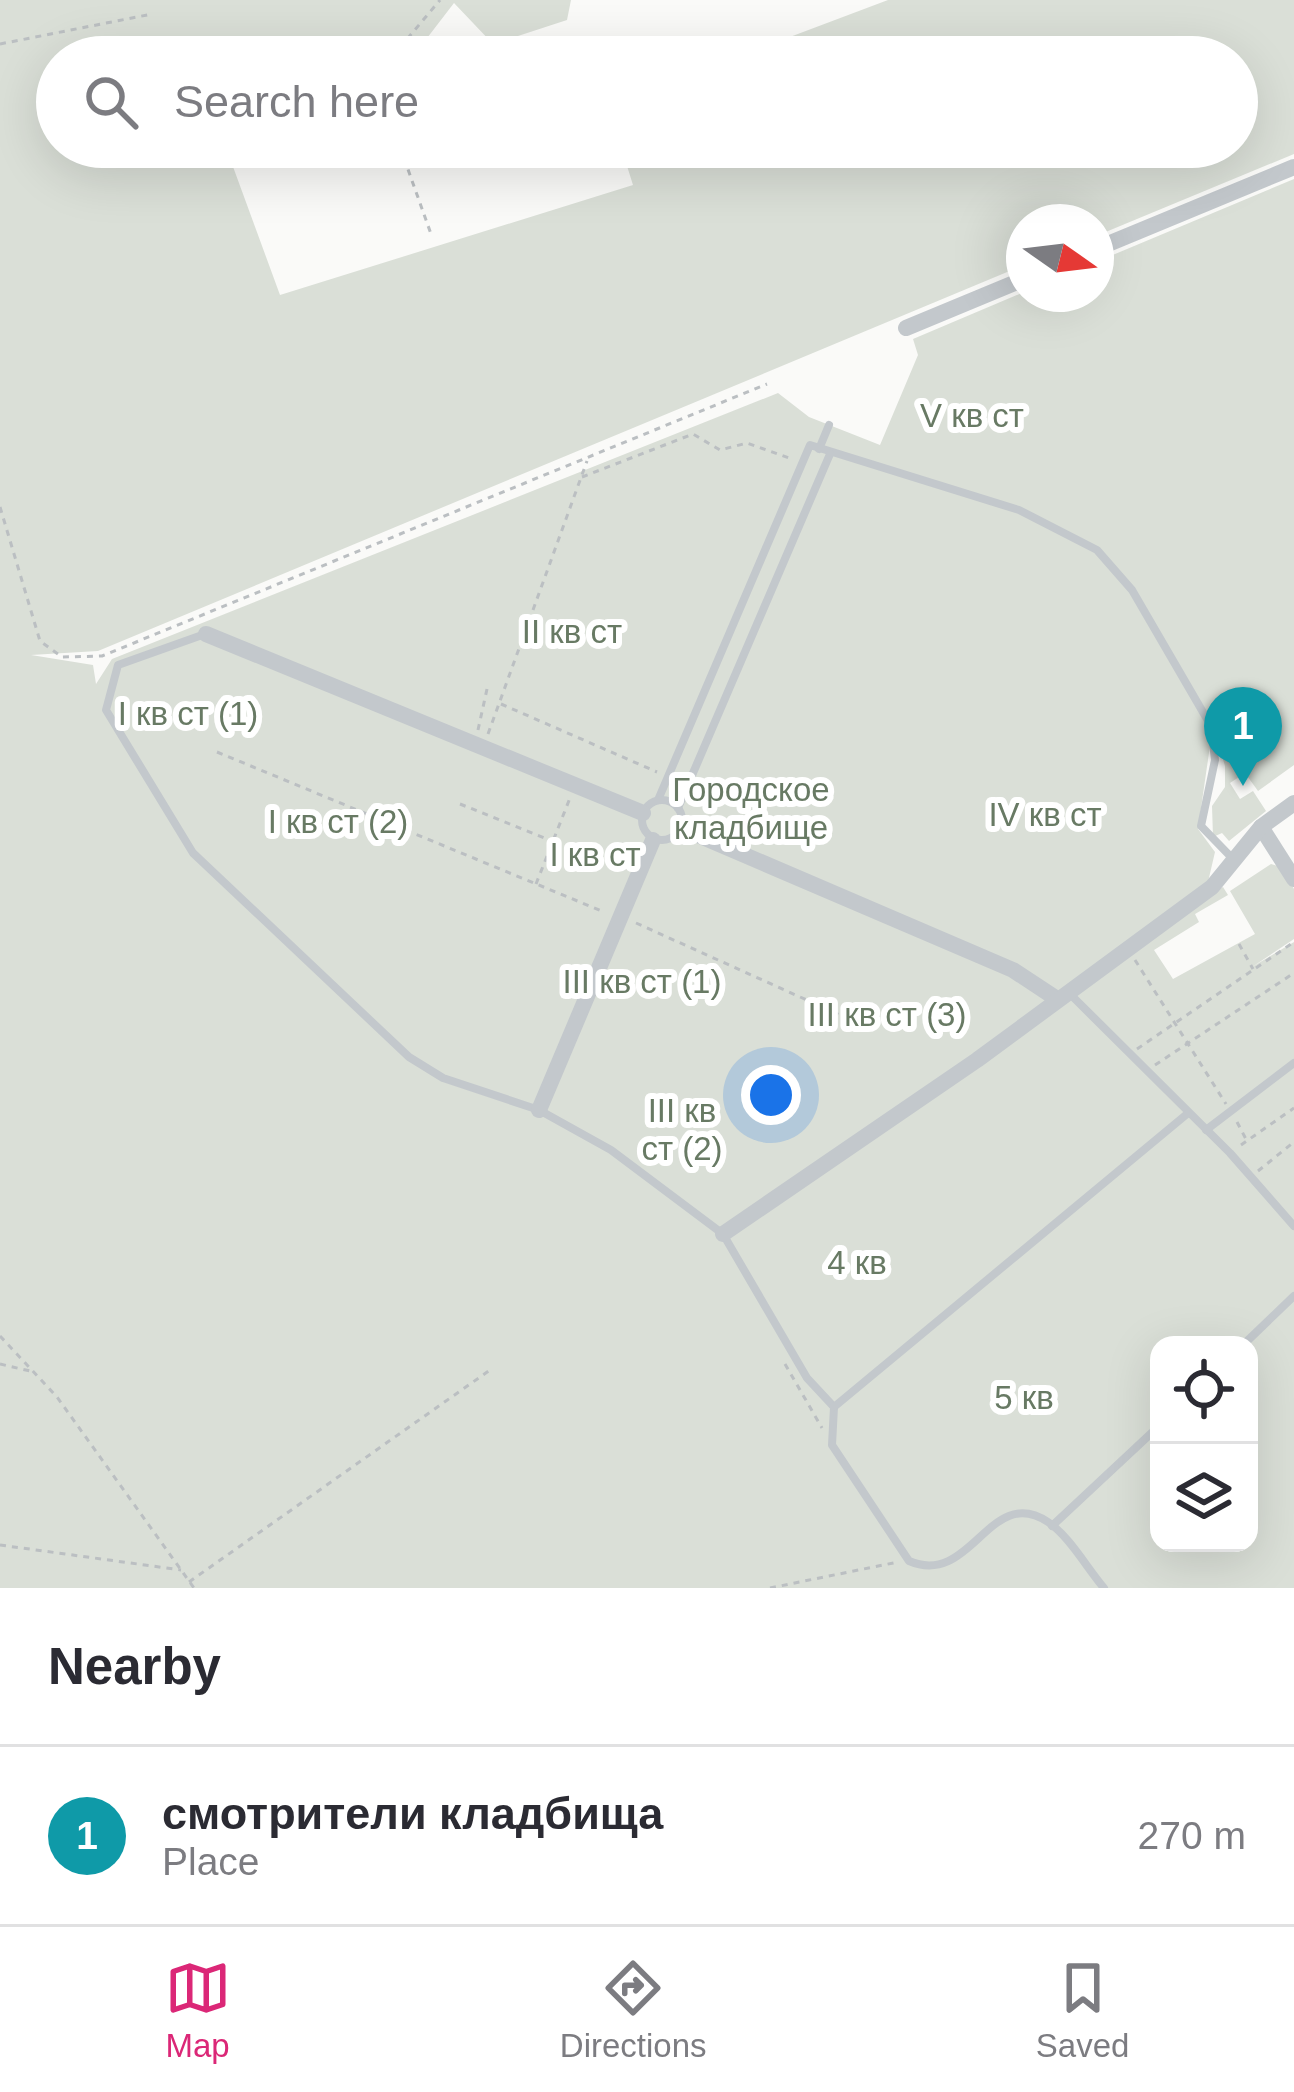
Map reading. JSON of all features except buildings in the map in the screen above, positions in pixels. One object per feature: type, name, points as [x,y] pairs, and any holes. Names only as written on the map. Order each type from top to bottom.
[{"type":"street","points":[[1114,242],[1294,167]]},
{"type":"street","points":[[906,328],[1006,286]]},
{"type":"street","points":[[206,634],[574,785],[651,806]]},
{"type":"street","points":[[723,1234],[1212,886],[1261,827],[1294,803]]},
{"type":"street","points":[[679,827],[1013,970],[1063,996]]},
{"type":"street","points":[[1261,827],[1294,879]]},
{"type":"street","points":[[539,1110],[653,840]]},
{"type":"lane","points":[[820,449],[829,425]]},
{"type":"lane","points":[[830,454],[679,808],[679,827],[667,840],[653,840],[642,825],[668,776],[810,445],[1018,510],[1097,550],[1132,590],[1210,726],[1216,752],[1201,826],[1233,859]]},
{"type":"lane","points":[[206,634],[118,665],[106,710],[193,853],[409,1057],[443,1078],[539,1110],[611,1150],[723,1234],[807,1378],[833,1407],[832,1445],[909,1561],[924,1573],[941,1574],[1012,1519],[1029,1516],[1052,1526],[1104,1588]]},
{"type":"lane","points":[[651,806],[679,808]]},
{"type":"lane","points":[[1063,996],[1130,1053],[1290,1214],[1294,1226]]},
{"type":"lane","points":[[1206,1130],[1294,1064]]},
{"type":"lane","points":[[833,1407],[1187,1114]]},
{"type":"lane","points":[[1252,1336],[1294,1296]]},
{"type":"lane","points":[[1052,1526],[1150,1434]]},
{"type":"path","points":[[410,36],[440,0]]},
{"type":"path","points":[[41,36],[152,14]]},
{"type":"path","points":[[0,44],[36,37]]},
{"type":"path","points":[[407,168],[431,234]]},
{"type":"path","points":[[0,507],[40,641],[62,657],[84,658],[175,628],[767,384]]},
{"type":"path","points":[[581,477],[693,434],[721,450],[747,443],[802,464]]},
{"type":"path","points":[[478,744],[499,703],[587,459]]},
{"type":"path","points":[[478,744],[487,689]]},
{"type":"path","points":[[499,703],[668,776]]},
{"type":"path","points":[[217,752],[800,992],[840,1015]]},
{"type":"path","points":[[535,885],[574,785]]},
{"type":"path","points":[[460,804],[552,842]]},
{"type":"path","points":[[1130,1053],[1294,942]]},
{"type":"path","points":[[1239,944],[1253,969]]},
{"type":"path","points":[[1128,948],[1247,1141]]},
{"type":"path","points":[[1147,1070],[1294,973]]},
{"type":"path","points":[[1230,1153],[1294,1108]]},
{"type":"path","points":[[1252,1175],[1294,1142]]},
{"type":"path","points":[[0,1336],[57,1397],[194,1588]]},
{"type":"path","points":[[0,1364],[32,1372]]},
{"type":"path","points":[[189,1582],[490,1370]]},
{"type":"path","points":[[0,1545],[181,1570]]},
{"type":"path","points":[[770,1588],[909,1561]]},
{"type":"green space","points":[[0,0],[571,0],[567,20],[518,36],[485,36],[454,3],[429,36],[36,36],[36,168],[233,168],[280,295],[633,185],[628,168],[1258,168],[1258,36],[793,36],[888,0],[1294,0],[1294,154],[1114,229],[1114,204],[1006,204],[1006,273],[98,651],[31,655],[93,665],[96,684],[112,659],[778,393],[809,417],[880,445],[918,355],[913,339],[1006,300],[1006,312],[1114,312],[1114,254],[1294,179],[1294,765],[1258,791],[1245,773],[1230,783],[1240,799],[1253,791],[1266,811],[1229,841],[1222,833],[1213,837],[1212,806],[1225,787],[1225,766],[1213,725],[1198,829],[1215,852],[1208,882],[1214,892],[1223,887],[1228,895],[1195,914],[1199,922],[1154,950],[1173,979],[1255,934],[1230,891],[1271,864],[1281,867],[1294,889],[1294,939],[1252,967],[1294,942],[1294,1588],[0,1588]]},
{"type":"place","name":"смотрители кладбища","points":[[1243,786]]},
{"type":"park label","name":"V кв ст","points":[[972,415]]},
{"type":"park label","name":"II кв ст","points":[[572,631]]},
{"type":"park label","name":"I кв ст (1)","points":[[188,713]]},
{"type":"park label","name":"Городское кладбище","points":[[751,808]]},
{"type":"park label","name":"IV кв ст","points":[[1045,814]]},
{"type":"park label","name":"I кв ст (2)","points":[[338,821]]},
{"type":"park label","name":"I кв ст","points":[[595,854]]},
{"type":"park label","name":"III кв ст (1)","points":[[642,981]]},
{"type":"park label","name":"III кв ст (3)","points":[[887,1014]]},
{"type":"park label","name":"III кв ст (2)","points":[[682,1129]]},
{"type":"park label","name":"4 кв","points":[[857,1262]]},
{"type":"park label","name":"5 кв","points":[[1024,1397]]}]
